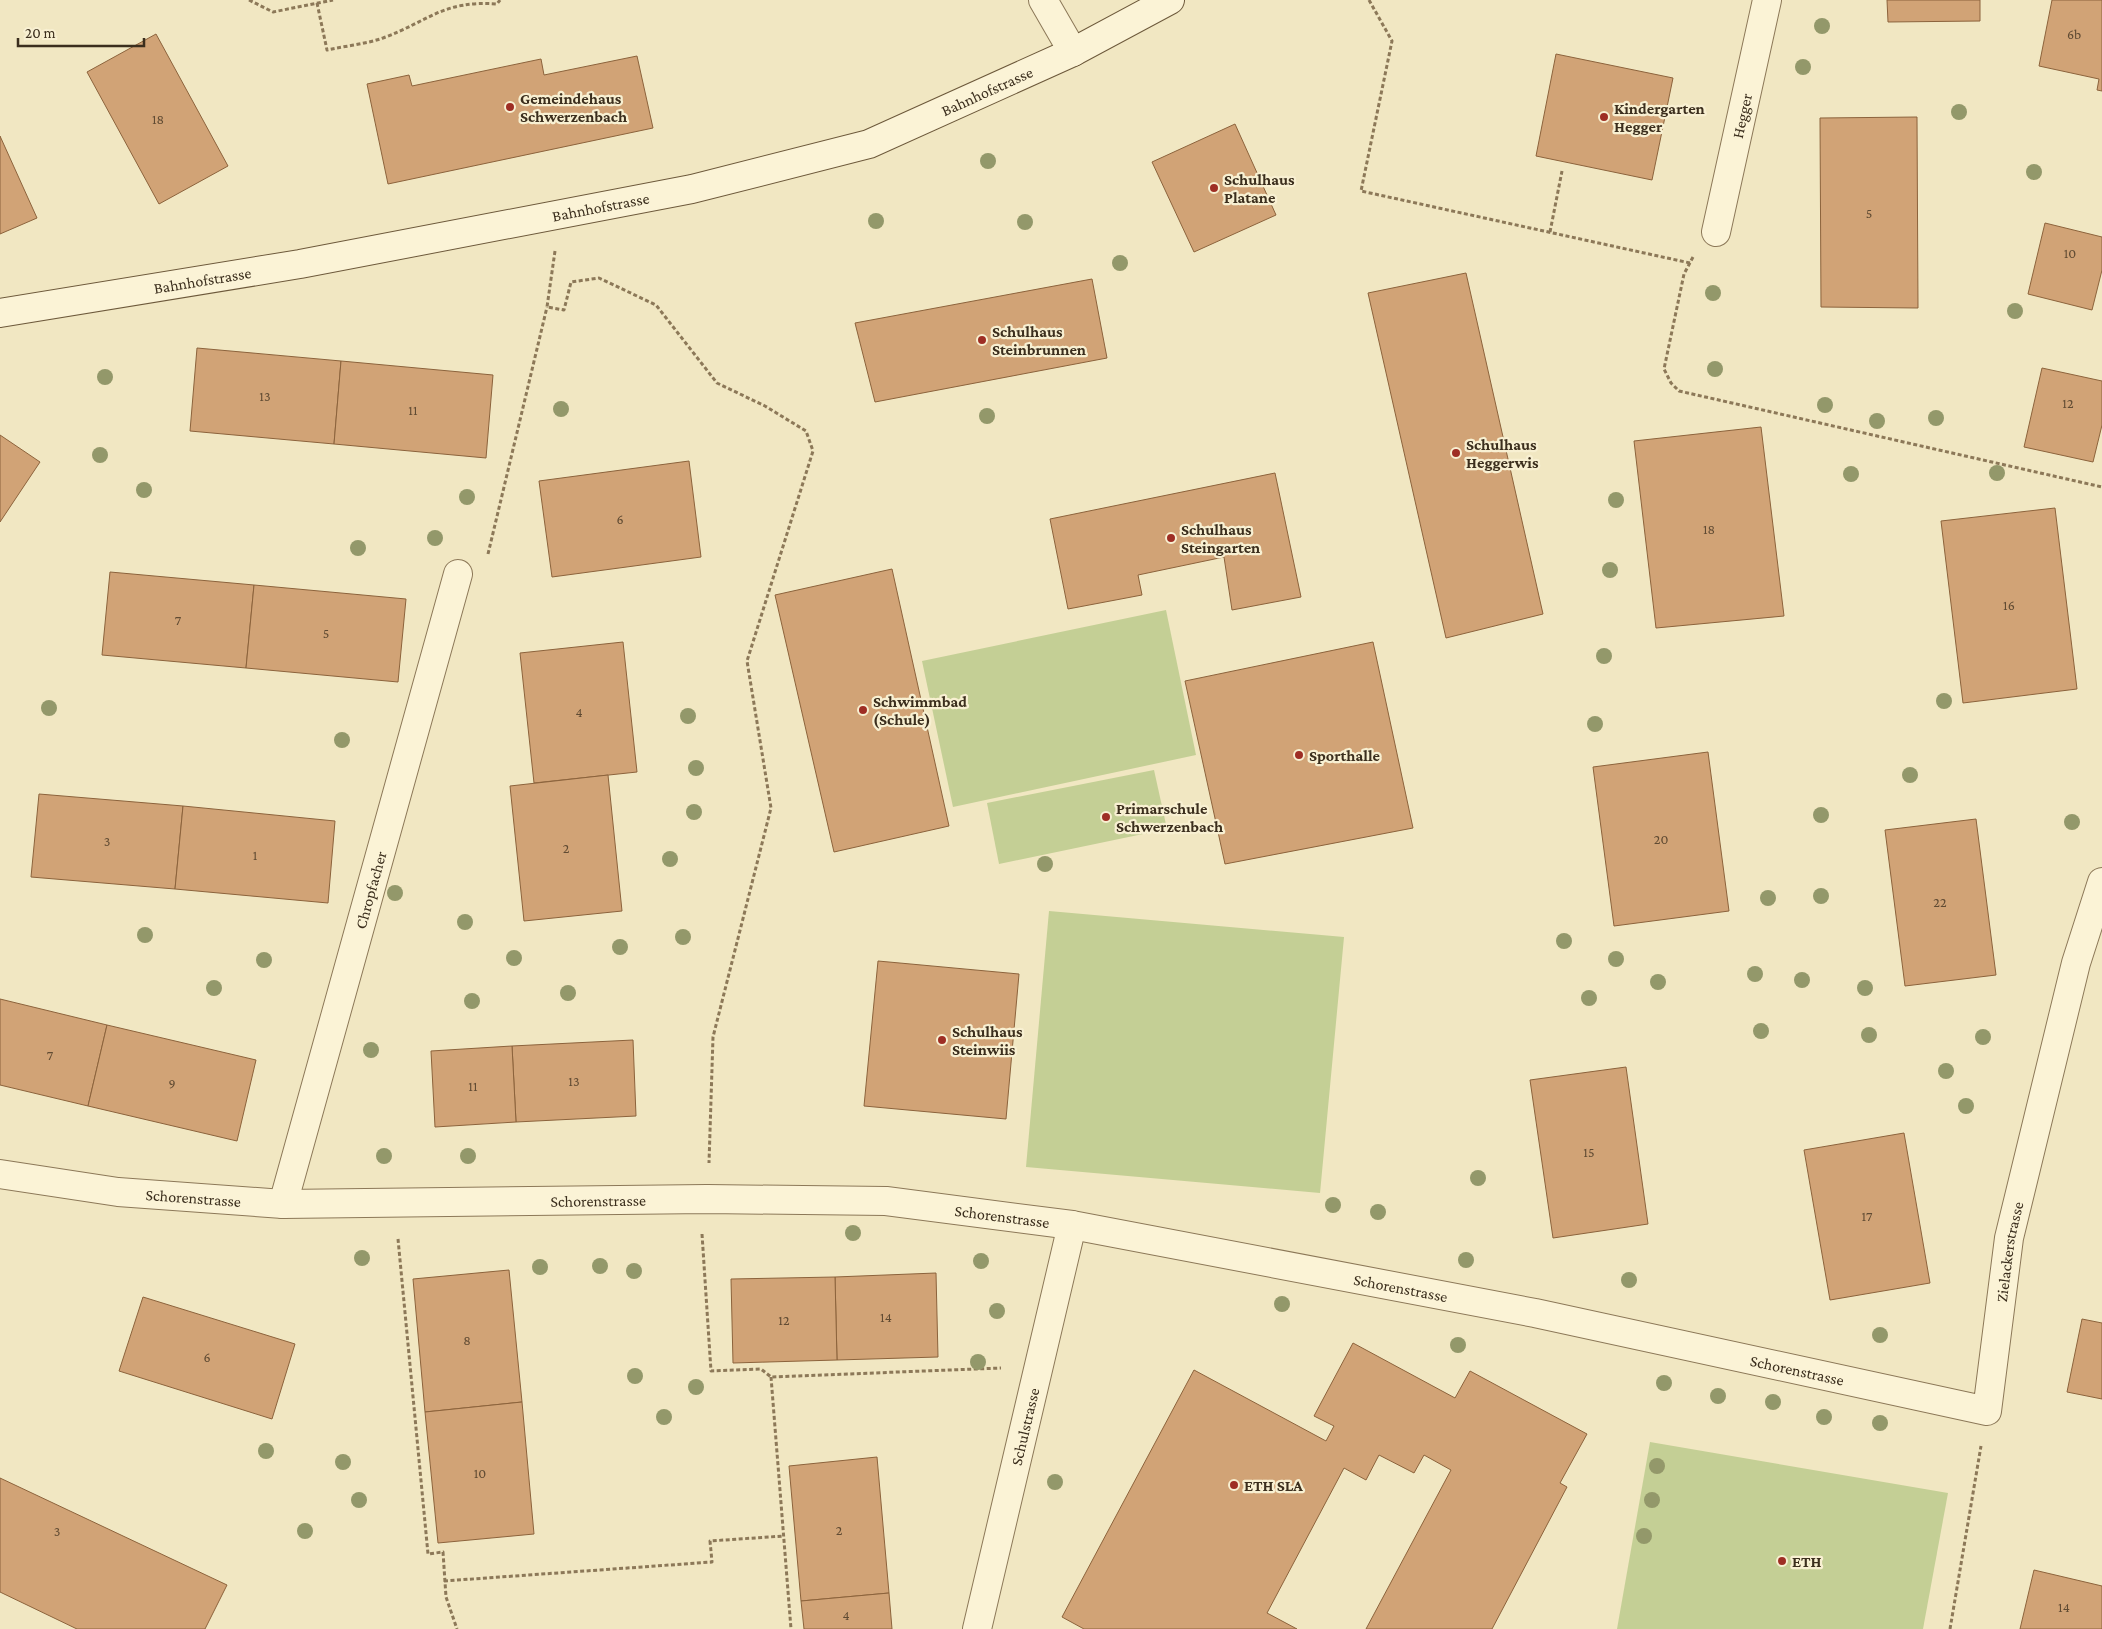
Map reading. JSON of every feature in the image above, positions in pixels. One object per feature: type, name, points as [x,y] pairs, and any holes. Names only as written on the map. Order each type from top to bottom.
[{"type":"street","points":[[1043,0],[1073,52]]},
{"type":"street","name":"Bahnhofstrasse","points":[[0,313],[300,264],[692,189],[868,144],[1073,52],[1170,0]]},
{"type":"street","name":"Hegger","points":[[1716,232],[1767,0]]},
{"type":"street","name":"Chropfacher","points":[[284,1204],[458,574]]},
{"type":"street","name":"Zielackerstrasse","points":[[1987,1411],[2008,1238],[2076,963],[2102,882]]},
{"type":"street","name":"Schorenstrasse","points":[[0,1174],[118,1192],[284,1204],[394,1201],[708,1199],[886,1201],[1072,1225],[1535,1313],[1987,1411]]},
{"type":"street","name":"Schulstrasse","points":[[977,1629],[1072,1225]]},
{"type":"path","points":[[249,0],[273,12],[333,0]]},
{"type":"path","points":[[317,3],[327,50],[383,38],[434,11],[457,2],[478,0],[497,4],[500,0]]},
{"type":"path","points":[[1369,0],[1392,41],[1361,191],[1690,264]]},
{"type":"path","points":[[1550,232],[1562,171]]},
{"type":"path","points":[[458,574],[482,579],[547,307],[555,250],[554,215]]},
{"type":"path","points":[[1716,232],[1694,254],[1684,274],[1664,369],[1671,383],[1679,391],[2102,487]]},
{"type":"path","points":[[547,307],[564,310],[571,282],[599,278],[656,305],[717,383],[765,406],[806,431],[813,451],[747,661],[771,808],[713,1037],[708,1199],[702,1228],[711,1372],[761,1368],[771,1377],[791,1629]]},
{"type":"path","points":[[394,1201],[428,1554],[443,1552],[446,1597],[458,1629]]},
{"type":"path","points":[[771,1377],[1038,1366]]},
{"type":"path","points":[[1950,1629],[1987,1411]]},
{"type":"path","points":[[444,1581],[712,1562],[710,1541],[784,1536]]},
{"type":"green space","points":[[1166,610],[1196,755],[953,807],[922,661]]},
{"type":"green space","points":[[1154,770],[1167,829],[999,864],[987,803]]},
{"type":"green space","points":[[1049,911],[1344,937],[1320,1193],[1026,1167]]},
{"type":"green space","name":"ETH","points":[[1650,1442],[1948,1493],[1923,1629],[1617,1629]]},
{"type":"building","points":[[1887,0],[1980,0],[1980,21],[1888,22]]},
{"type":"building","points":[[2052,0],[2102,0],[2102,91],[2097,90],[2099,79],[2039,66]]},
{"type":"building","points":[[156,34],[228,166],[159,204],[87,72]]},
{"type":"building","name":"Kindergarten Hegger","points":[[1556,54],[1673,78],[1652,180],[1536,156]]},
{"type":"building","name":"Gemeindehaus Schwerzenbach","points":[[637,56],[653,128],[388,184],[367,84],[409,75],[412,86],[541,59],[544,75]]},
{"type":"building","points":[[1917,117],[1918,308],[1821,307],[1820,118]]},
{"type":"building","name":"Schulhaus Platane","points":[[1235,124],[1276,215],[1194,252],[1152,162]]},
{"type":"building","points":[[0,136],[37,218],[0,234]]},
{"type":"building","points":[[2045,223],[2102,237],[2102,270],[2092,310],[2028,294]]},
{"type":"building","name":"Schulhaus Heggerwis","points":[[1466,273],[1543,614],[1446,638],[1368,293]]},
{"type":"building","name":"Schulhaus Steinbrunnen","points":[[1092,279],[1107,358],[875,402],[855,323]]},
{"type":"building","points":[[197,348],[341,361],[334,444],[190,431]]},
{"type":"building","points":[[341,361],[493,375],[486,458],[334,444]]},
{"type":"building","points":[[2042,368],[2102,381],[2102,425],[2093,462],[2024,447]]},
{"type":"building","points":[[1761,427],[1784,616],[1656,628],[1634,441]]},
{"type":"building","points":[[0,435],[40,462],[0,522]]},
{"type":"building","points":[[689,461],[701,557],[552,577],[539,481]]},
{"type":"building","name":"Schulhaus Steingarten","points":[[1275,473],[1301,597],[1232,610],[1224,557],[1138,575],[1142,595],[1068,609],[1050,519]]},
{"type":"building","points":[[2055,508],[2077,689],[1963,703],[1941,521]]},
{"type":"building","name":"Schwimmbad (Schule)","points":[[892,569],[949,826],[834,852],[775,595]]},
{"type":"building","points":[[110,572],[254,585],[246,668],[102,655]]},
{"type":"building","points":[[254,585],[406,599],[398,682],[246,668]]},
{"type":"building","points":[[623,642],[637,772],[534,783],[520,653]]},
{"type":"building","name":"Sporthalle","points":[[1373,642],[1413,828],[1225,864],[1185,681]]},
{"type":"building","points":[[1708,752],[1729,911],[1614,926],[1593,767]]},
{"type":"building","points":[[608,775],[622,911],[524,921],[510,786]]},
{"type":"building","points":[[39,794],[183,806],[175,889],[31,877]]},
{"type":"building","points":[[183,806],[335,821],[328,903],[175,889]]},
{"type":"building","points":[[1976,819],[1996,975],[1905,986],[1885,830]]},
{"type":"building","name":"Schulhaus Steinwiis","points":[[878,961],[1019,974],[1006,1119],[864,1106]]},
{"type":"building","points":[[0,999],[107,1025],[88,1106],[0,1085]]},
{"type":"building","points":[[107,1025],[256,1060],[237,1141],[88,1106]]},
{"type":"building","points":[[633,1040],[636,1116],[516,1122],[512,1046]]},
{"type":"building","points":[[512,1046],[516,1122],[435,1127],[431,1051]]},
{"type":"building","points":[[1626,1067],[1648,1224],[1553,1238],[1530,1080]]},
{"type":"building","points":[[1904,1133],[1930,1283],[1830,1300],[1804,1150]]},
{"type":"building","points":[[509,1270],[522,1402],[425,1412],[413,1279]]},
{"type":"building","points":[[936,1273],[938,1357],[837,1360],[835,1277]]},
{"type":"building","points":[[835,1277],[837,1360],[733,1363],[731,1279]]},
{"type":"building","points":[[143,1297],[295,1344],[272,1419],[119,1371]]},
{"type":"building","points":[[2082,1319],[2102,1323],[2102,1399],[2067,1392]]},
{"type":"building","name":"ETH SLA","points":[[1353,1343],[1455,1398],[1470,1371],[1587,1434],[1560,1483],[1567,1487],[1492,1629],[1366,1629],[1451,1470],[1424,1455],[1414,1473],[1379,1455],[1366,1480],[1344,1468],[1267,1613],[1297,1629],[1084,1629],[1062,1617],[1194,1370],[1326,1441],[1334,1426],[1314,1416]]},
{"type":"building","points":[[522,1402],[534,1534],[438,1543],[425,1412]]},
{"type":"building","points":[[877,1457],[889,1593],[801,1601],[789,1466]]},
{"type":"building","points":[[0,1478],[227,1585],[205,1629],[77,1629],[0,1592]]},
{"type":"building","points":[[2034,1570],[2102,1586],[2102,1629],[2020,1629]]},
{"type":"building","points":[[889,1593],[892,1629],[804,1629],[801,1601]]},
{"type":"place","name":"Gemeindehaus Schwerzenbach","points":[[510,107]]},
{"type":"place","name":"Kindergarten Hegger","points":[[1604,117]]},
{"type":"place","name":"Schulhaus Platane","points":[[1214,188]]},
{"type":"place","name":"Schulhaus Steinbrunnen","points":[[982,340]]},
{"type":"place","name":"Schulhaus Heggerwis","points":[[1456,453]]},
{"type":"place","name":"Schulhaus Steingarten","points":[[1171,538]]},
{"type":"place","name":"Schwimmbad (Schule)","points":[[863,710]]},
{"type":"place","name":"Sporthalle","points":[[1299,755]]},
{"type":"place","name":"Primarschule Schwerzenbach","points":[[1106,817]]},
{"type":"place","name":"Schulhaus Steinwiis","points":[[942,1040]]},
{"type":"place","name":"ETH SLA","points":[[1234,1485]]},
{"type":"place","name":"ETH","points":[[1782,1561]]}]
